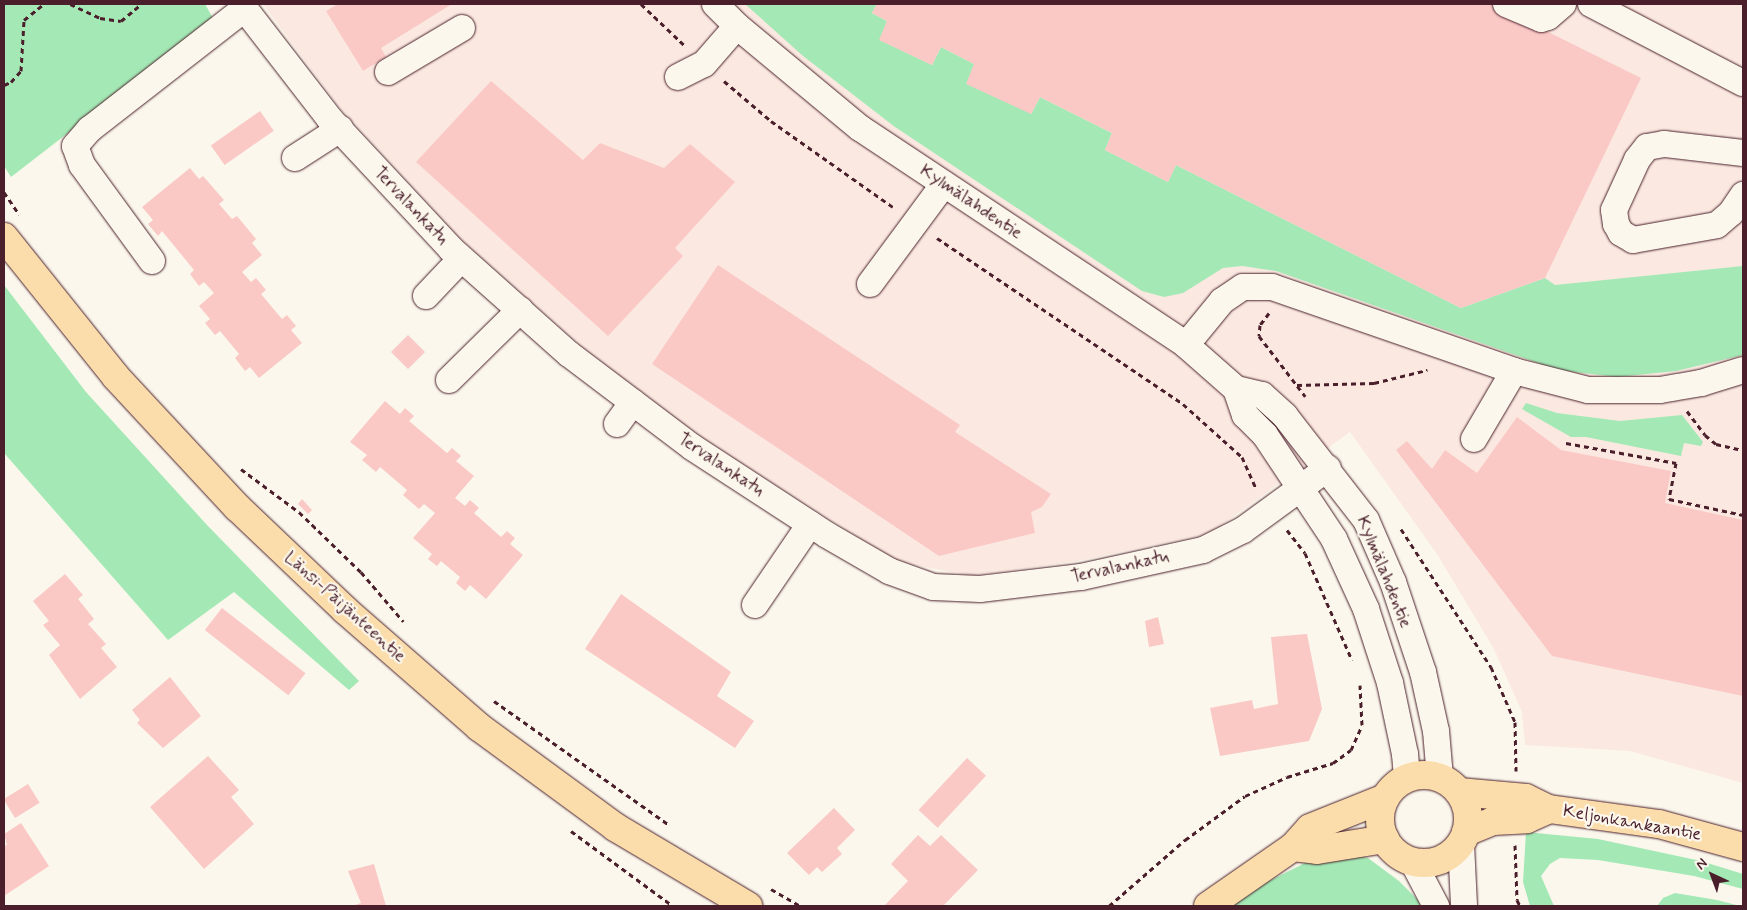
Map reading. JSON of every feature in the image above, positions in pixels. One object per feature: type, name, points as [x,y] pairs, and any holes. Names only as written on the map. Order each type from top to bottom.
[{"type":"main road","name":"Länsi-Päijänteentie","points":[[15,230],[122,384],[237,506],[345,610],[486,732],[615,827],[748,906]]},
{"type":"main road","points":[[1425,775],[1450,785],[1467,809],[1464,838],[1442,859],[1413,862],[1397,854],[1385,839],[1380,815],[1385,798],[1398,783],[1407,778],[1425,775]]},
{"type":"main road","name":"Keljonkankaantie","points":[[1450,785],[1526,798],[1549,809],[1659,824],[1743,847]]},
{"type":"main road","points":[[1208,906],[1293,847],[1310,828],[1385,798]]},
{"type":"main road","name":"Keljonkankaantie","points":[[1464,838],[1493,820],[1527,819],[1549,809]]},
{"type":"main road","points":[[1293,847],[1317,850],[1385,839]]},
{"type":"street","name":"Kylmälahdentie","points":[[715,4],[737,26],[860,128],[1186,345],[1236,389],[1262,395],[1285,416],[1328,468],[1366,520],[1393,582],[1423,672],[1450,785]]},
{"type":"street","points":[[1506,4],[1541,18],[1548,17],[1562,4]]},
{"type":"street","points":[[1591,4],[1743,83]]},
{"type":"street","points":[[152,261],[82,165],[76,146],[90,128],[242,6]]},
{"type":"street","name":"Tervalankatu","points":[[242,6],[340,129],[461,259],[569,354],[692,447],[810,524],[889,572],[933,587],[980,590],[1081,577],[1203,550],[1243,530],[1328,468]]},
{"type":"street","points":[[678,77],[704,64],[737,26]]},
{"type":"street","points":[[388,72],[462,28]]},
{"type":"street","points":[[295,158],[340,129]]},
{"type":"street","points":[[1743,153],[1664,144],[1647,147],[1637,160],[1614,210],[1616,224],[1621,233],[1633,240],[1717,225],[1731,213],[1743,195]]},
{"type":"street","points":[[870,284],[944,184]]},
{"type":"street","points":[[426,296],[461,259]]},
{"type":"street","points":[[1186,345],[1222,301],[1243,287],[1272,287],[1514,371],[1588,390],[1660,390],[1701,383],[1743,370]]},
{"type":"street","points":[[449,380],[520,310]]},
{"type":"street","points":[[1474,438],[1514,371]]},
{"type":"street","name":"Kylmälahdentie","points":[[1236,389],[1244,415],[1265,435],[1302,487],[1334,539],[1366,610],[1390,683],[1406,754],[1407,778]]},
{"type":"street","points":[[617,424],[633,402]]},
{"type":"street","points":[[755,605],[810,524]]},
{"type":"street","points":[[1464,838],[1464,906]]},
{"type":"street","points":[[1413,862],[1436,906]]},
{"type":"path","points":[[4,85],[11,82],[21,70],[24,20],[44,4]]},
{"type":"path","points":[[70,4],[100,18],[121,21],[141,4]]},
{"type":"path","points":[[641,4],[704,64],[771,121],[915,223],[1183,404],[1242,457],[1256,490],[1304,553],[1354,665]]},
{"type":"path","points":[[4,192],[15,230]]},
{"type":"path","points":[[1279,311],[1270,312],[1260,325],[1259,336],[1311,403]]},
{"type":"path","points":[[1297,385],[1374,383],[1434,368]]},
{"type":"path","points":[[1692,405],[1684,407],[1705,435],[1716,444],[1743,450]]},
{"type":"path","points":[[1566,443],[1676,463],[1669,499],[1743,515]]},
{"type":"path","points":[[239,468],[270,488],[299,512],[361,572],[404,624]]},
{"type":"path","points":[[1397,523],[1491,667],[1515,722],[1516,779]]},
{"type":"path","points":[[1108,906],[1185,840],[1245,796],[1287,777],[1333,763],[1351,750],[1362,725],[1360,679]]},
{"type":"path","points":[[485,695],[626,797],[674,828]]},
{"type":"path","points":[[1515,842],[1517,900],[1520,906]]},
{"type":"path","points":[[769,888],[800,906]]},
{"type":"shaded area","points":[[263,4],[1743,4],[1743,783],[1630,751],[1525,745],[1522,712],[1494,649],[1437,554],[1350,432],[1209,534],[1077,561],[972,576],[894,561],[698,435],[581,346],[462,240],[338,106]]},
{"type":"green space","points":[[4,4],[205,4],[214,20],[11,177],[4,166]]},
{"type":"green space","points":[[745,4],[877,4],[872,13],[887,21],[880,40],[932,65],[941,47],[974,64],[1031,114],[1040,97],[1112,133],[1105,150],[1168,182],[1176,165],[1461,308],[1545,278],[1555,285],[1743,266],[1743,355],[1676,371],[1617,377],[1558,370],[1276,271],[1242,266],[1223,268],[1183,293],[1164,297],[1142,291],[895,127],[803,56]]},
{"type":"green space","points":[[4,285],[86,392],[207,525],[359,681],[349,690],[234,592],[168,640],[4,453]]},
{"type":"green space","points":[[1526,403],[1557,413],[1620,421],[1682,415],[1703,442],[1701,446],[1684,443],[1681,456],[1586,437],[1571,437],[1522,409]]},
{"type":"green space","points":[[1526,832],[1598,839],[1701,861],[1743,874],[1743,889],[1694,876],[1598,860],[1560,858],[1550,864],[1541,876],[1554,906],[1530,906],[1523,882]]},
{"type":"green space","points":[[1340,852],[1368,858],[1399,881],[1424,906],[1233,906],[1261,885],[1311,860]]},
{"type":"green space","points":[[1675,893],[1740,906],[1657,906],[1663,898]]},
{"type":"building","points":[[338,4],[452,4],[381,48],[386,57],[363,71],[326,11]]},
{"type":"building","points":[[877,4],[1492,4],[1641,78],[1545,278],[1461,308],[1176,165],[1168,182],[1105,150],[1112,133],[1040,97],[1031,114],[966,84],[974,64],[941,47],[932,65],[879,40],[887,21],[872,13]]},
{"type":"building","points":[[491,81],[583,160],[600,143],[664,168],[690,144],[735,182],[675,248],[683,256],[608,336],[416,162]]},
{"type":"building","points":[[260,111],[274,131],[225,165],[211,145]]},
{"type":"building","points":[[190,168],[199,179],[203,176],[224,200],[219,204],[232,219],[237,216],[256,239],[252,243],[262,255],[242,272],[251,282],[256,278],[266,290],[261,294],[282,319],[287,315],[296,326],[291,330],[302,343],[259,378],[250,367],[245,371],[235,358],[239,354],[220,331],[215,335],[205,323],[210,319],[199,306],[214,293],[204,282],[199,286],[190,274],[194,270],[162,231],[158,236],[148,224],[153,220],[142,207]]},
{"type":"building","points":[[718,265],[960,425],[955,432],[1051,494],[1042,507],[1031,512],[1035,533],[939,556],[652,364]]},
{"type":"building","points":[[408,335],[425,352],[408,369],[391,352]]},
{"type":"building","points":[[385,401],[400,414],[405,408],[414,416],[409,421],[447,453],[452,448],[461,456],[456,461],[474,476],[455,498],[465,506],[470,500],[479,508],[474,513],[501,537],[507,531],[515,538],[510,544],[523,555],[486,599],[470,585],[465,591],[456,583],[460,577],[441,561],[437,566],[428,559],[432,554],[413,538],[435,513],[424,504],[419,509],[403,495],[407,490],[380,467],[376,472],[362,460],[367,455],[350,442]]},
{"type":"building","points":[[1517,417],[1561,450],[1671,471],[1665,503],[1743,520],[1743,696],[1552,656],[1396,450],[1407,441],[1432,469],[1445,450],[1477,473]]},
{"type":"building","points":[[302,499],[312,510],[308,514],[298,504]]},
{"type":"building","points":[[65,574],[83,595],[78,599],[94,619],[88,624],[106,644],[101,648],[117,667],[80,699],[49,655],[60,645],[43,625],[49,621],[33,601]]},
{"type":"building","points":[[621,594],[731,672],[717,696],[754,721],[735,748],[585,649]]},
{"type":"building","points":[[222,608],[306,673],[288,695],[205,630]]},
{"type":"building","points":[[1158,617],[1164,644],[1149,647],[1145,621]]},
{"type":"building","points":[[1307,634],[1322,709],[1309,741],[1220,756],[1210,708],[1252,700],[1254,709],[1278,704],[1271,637]]},
{"type":"building","points":[[170,677],[201,716],[163,748],[137,723],[140,720],[132,710]]},
{"type":"building","points":[[208,756],[239,790],[231,797],[254,824],[204,869],[150,807]]},
{"type":"building","points":[[967,758],[986,776],[938,828],[919,810]]},
{"type":"building","points":[[28,784],[40,803],[15,818],[4,799]]},
{"type":"building","points":[[834,808],[855,830],[837,848],[842,854],[822,872],[817,867],[809,875],[787,853]]},
{"type":"building","points":[[21,823],[49,866],[4,896],[4,846],[7,845],[4,834]]},
{"type":"building","points":[[918,835],[930,846],[941,835],[978,870],[943,906],[884,906],[908,881],[891,864]]},
{"type":"building","points":[[374,864],[386,906],[352,906],[361,903],[348,871]]}]
